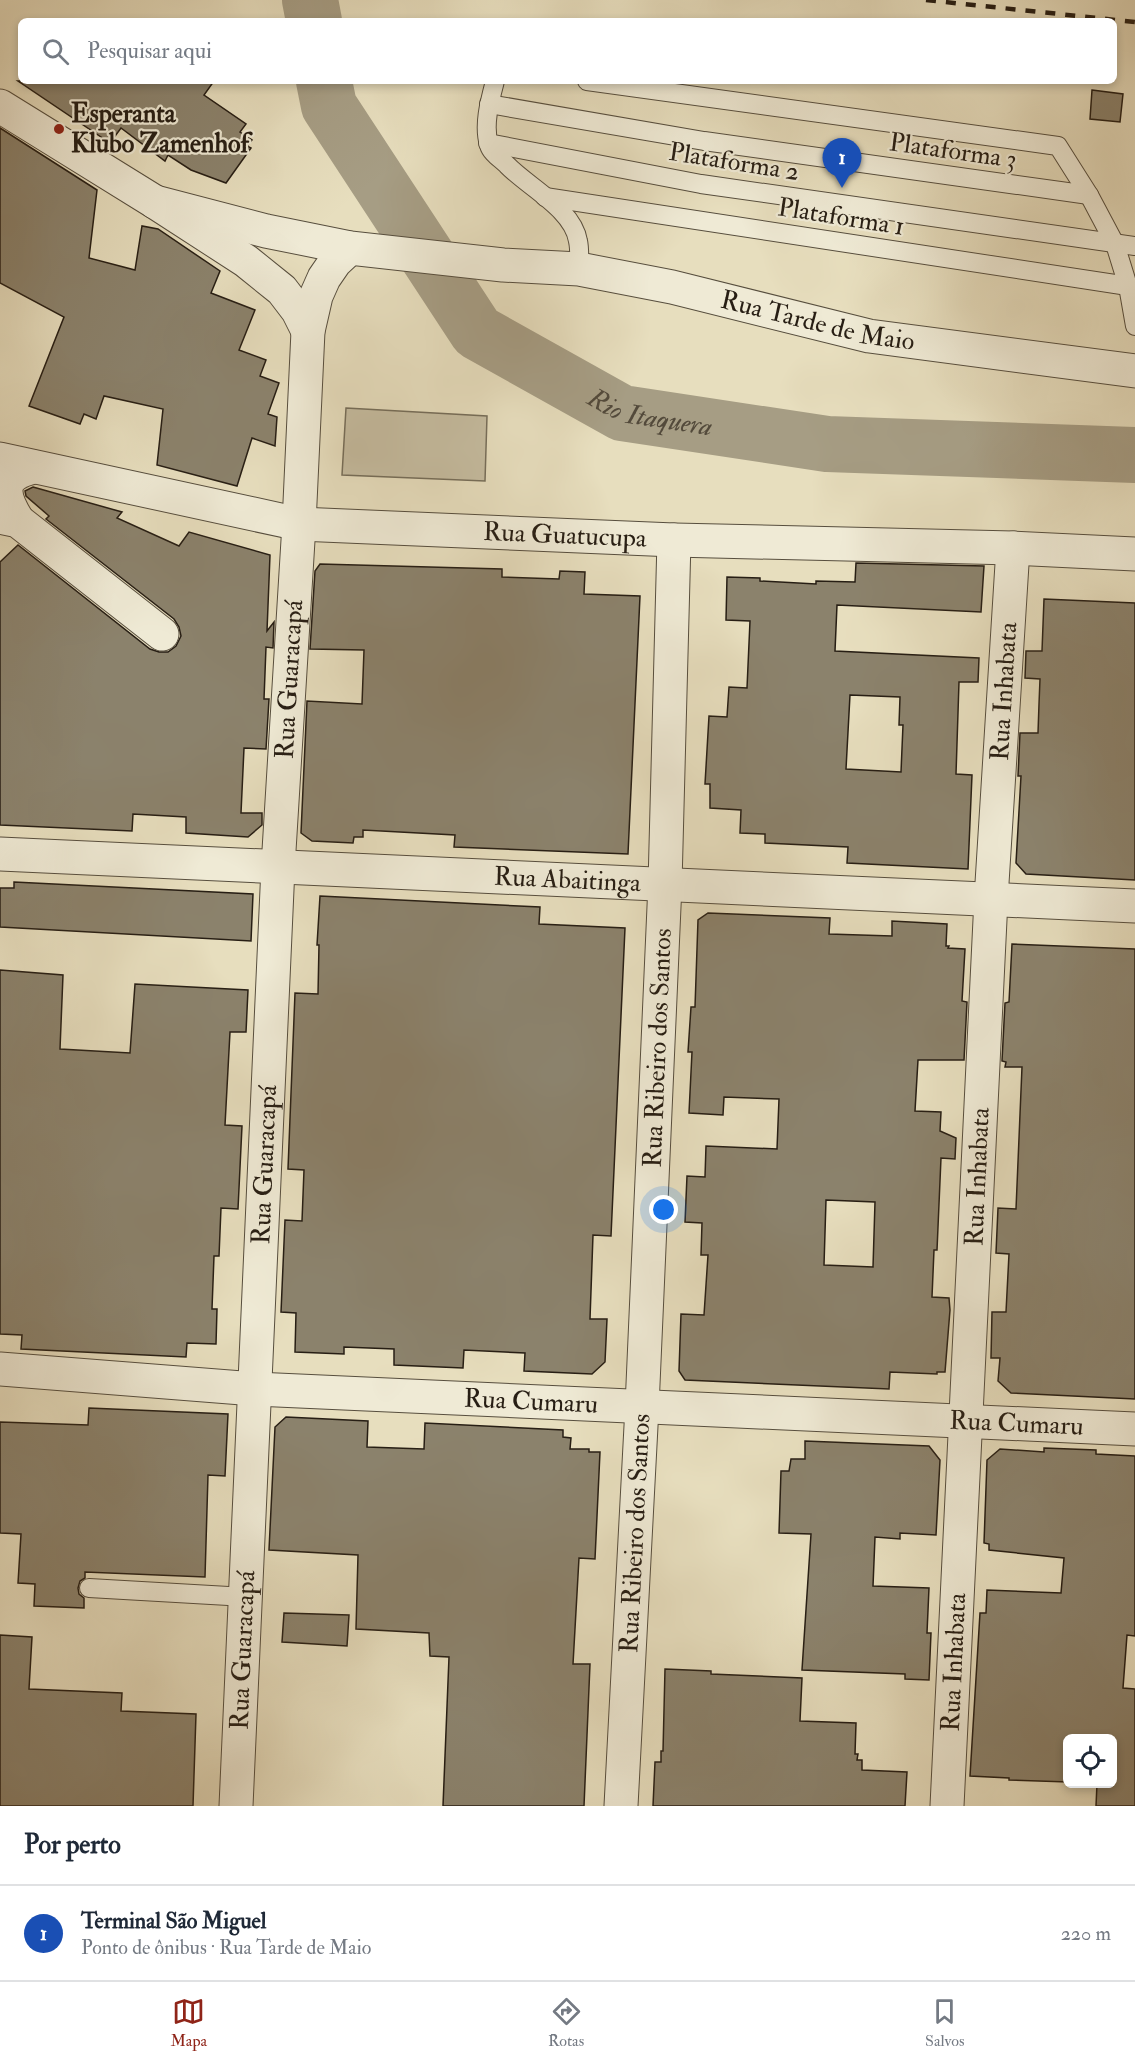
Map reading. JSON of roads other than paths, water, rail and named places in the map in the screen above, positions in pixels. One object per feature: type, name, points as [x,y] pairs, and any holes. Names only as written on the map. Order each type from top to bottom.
[{"type":"street","points":[[0,106],[246,261],[282,290],[298,311],[308,331]]},
{"type":"street","name":"Rua Tarde de Maio","points":[[155,202],[266,231],[362,249],[502,265],[579,269],[672,287],[868,336],[1135,371]]},
{"type":"street","name":"Rua Guaracapá","points":[[236,1806],[278,867],[308,331],[316,296],[324,278],[335,262],[362,249]]},
{"type":"street","name":"Rua Guatucupa","points":[[0,459],[299,524],[674,540],[1013,548],[1135,554]]},
{"type":"street","points":[[34,467],[21,470],[8,478],[4,484],[2,497],[9,519],[162,634]]},
{"type":"street","name":"Rua Ribeiro dos Santos","points":[[621,1806],[642,1407],[665,884],[674,540]]},
{"type":"street","name":"Rua Inhabata","points":[[947,1806],[991,899],[1013,548]]},
{"type":"street","name":"Rua Abaitinga","points":[[0,854],[1135,906]]},
{"type":"street","name":"Rua Cumaru","points":[[0,1369],[255,1389],[1135,1429]]},
{"type":"lane","points":[[494,84],[489,104],[488,143],[494,153],[513,172],[568,219],[578,241],[579,269]]},
{"type":"lane","points":[[609,84],[1055,145],[1061,148],[1115,244],[1128,286],[1135,326]]},
{"type":"lane","name":"Plataforma 3","points":[[489,104],[704,141],[1089,195]]},
{"type":"lane","name":"Plataforma 2","points":[[488,143],[701,184],[1135,246]]},
{"type":"lane","name":"Plataforma 1","points":[[545,197],[1128,286]]},
{"type":"lane","points":[[89,1588],[246,1597]]},
{"type":"waterway","name":"Rio Itaquera","points":[[310,0],[313,18]]},
{"type":"waterway","name":"Rio Itaquera","points":[[325,84],[329,106],[477,332],[622,413],[827,444],[1135,455]]},
{"type":"railway","points":[[926,0],[1097,18]]},
{"type":"railway","points":[[1117,20],[1135,22]]},
{"type":"place","name":"Esperanta Klubo Zamenhof","points":[[59,129]]},
{"type":"place","name":"Terminal São Miguel","points":[[842,188]]}]
